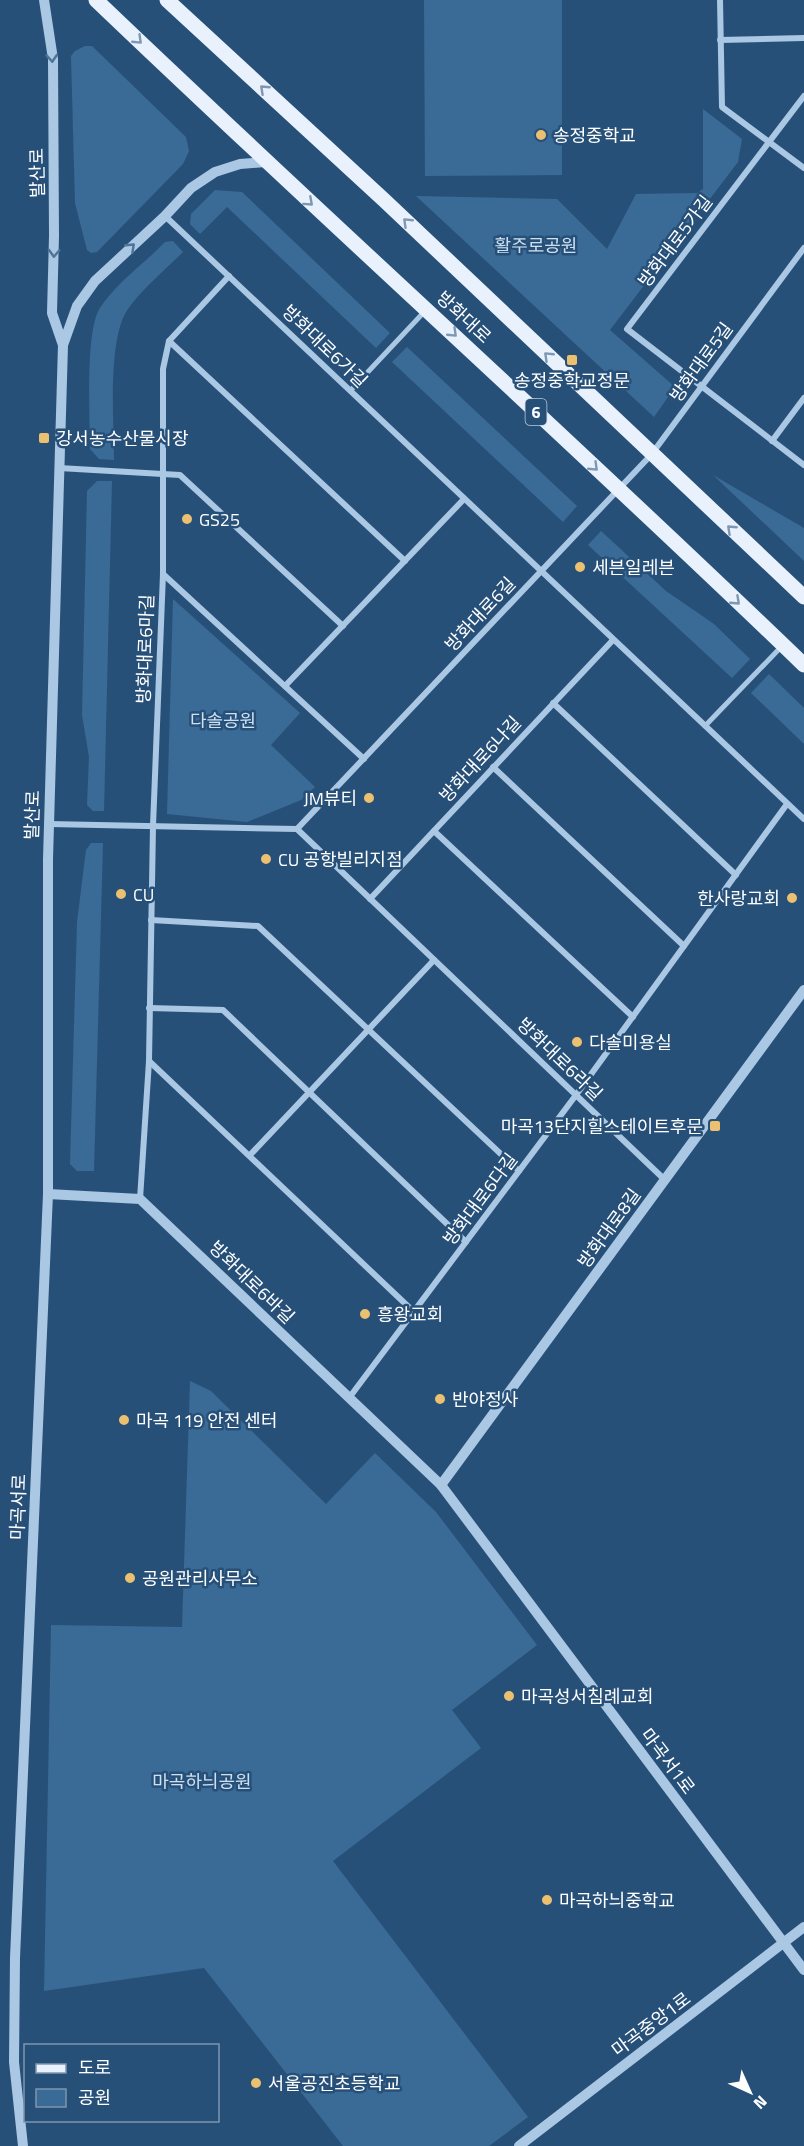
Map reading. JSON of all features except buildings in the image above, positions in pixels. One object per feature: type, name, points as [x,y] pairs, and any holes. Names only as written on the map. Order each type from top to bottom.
[{"type":"main road","name":"방화대로","points":[[96,0],[265,162],[427,308],[804,665]]},
{"type":"main road","name":"방화대로","points":[[167,0],[384,200],[651,455],[804,597]]},
{"type":"street","name":"발산로","points":[[44,0],[53,59],[52,313],[63,345]]},
{"type":"street","points":[[720,0],[722,106],[804,168]]},
{"type":"street","points":[[720,40],[804,38]]},
{"type":"street","name":"방화대로5가길","points":[[702,387],[627,329],[804,96]]},
{"type":"street","name":"발산로","points":[[48,1194],[49,824],[63,345],[77,306],[95,281],[165,216],[191,188],[215,172],[240,164],[265,162]]},
{"type":"street","name":"방화대로6가길","points":[[165,216],[541,572]]},
{"type":"street","name":"방화대로5길","points":[[619,491],[651,455],[804,248]]},
{"type":"street","points":[[229,276],[169,341],[405,561]]},
{"type":"street","points":[[350,391],[427,308]]},
{"type":"street","name":"방화대로6마길","points":[[153,826],[163,574],[161,396],[169,341]]},
{"type":"street","points":[[702,387],[804,465]]},
{"type":"street","points":[[772,441],[804,398]]},
{"type":"street","points":[[59,468],[180,475],[343,626]]},
{"type":"street","name":"방화대로6길","points":[[297,829],[619,491]]},
{"type":"street","points":[[285,686],[464,499]]},
{"type":"street","points":[[541,572],[804,819]]},
{"type":"street","points":[[163,574],[364,759]]},
{"type":"street","name":"방화대로6나길","points":[[370,899],[613,639]]},
{"type":"street","points":[[705,726],[783,645]]},
{"type":"street","points":[[553,704],[736,875]]},
{"type":"street","points":[[493,767],[684,946]]},
{"type":"street","name":"방화대로6다길","points":[[349,1398],[576,1095],[787,804]]},
{"type":"street","points":[[49,824],[297,829]]},
{"type":"street","points":[[48,1194],[140,1199],[149,1061],[153,826]]},
{"type":"street","name":"방화대로6라길","points":[[297,829],[665,1180]]},
{"type":"street","points":[[434,831],[633,1017]]},
{"type":"street","points":[[151,920],[258,926],[519,1171]]},
{"type":"street","points":[[250,1155],[434,960]]},
{"type":"street","name":"방화대로8길","points":[[441,1485],[804,990]]},
{"type":"street","points":[[149,1008],[223,1010],[466,1242]]},
{"type":"street","points":[[149,1061],[414,1312]]},
{"type":"street","name":"마곡서로","points":[[23,2146],[14,2062],[15,1958],[48,1194]]},
{"type":"street","name":"방화대로6바길","points":[[140,1199],[441,1485]]},
{"type":"street","name":"마곡서1로","points":[[441,1485],[804,1970]]},
{"type":"street","name":"마곡중앙1로","points":[[519,2146],[804,1928]]},
{"type":"green space","points":[[424,0],[562,0],[562,175],[425,176]]},
{"type":"green space","points":[[85,46],[92,46],[186,137],[189,151],[183,164],[97,252],[91,253],[87,250],[75,203],[71,56]]},
{"type":"green space","name":"활주로공원","points":[[703,109],[742,139],[738,162],[610,330],[675,387],[654,417],[416,196],[557,199],[607,249],[636,194],[697,193],[703,189]]},
{"type":"green space","points":[[215,190],[242,192],[390,333],[376,348],[227,207],[200,234],[190,224],[191,214]]},
{"type":"green space","points":[[173,241],[183,252],[140,294],[121,322],[114,360],[114,460],[99,459],[90,449],[89,376],[95,319],[100,308],[122,282],[165,242]]},
{"type":"green space","points":[[407,347],[577,506],[563,522],[392,362]]},
{"type":"green space","points":[[713,475],[804,528],[804,561]]},
{"type":"green space","points":[[97,481],[112,481],[104,811],[93,811],[87,805],[89,757],[82,715],[87,491]]},
{"type":"green space","points":[[601,531],[666,591],[714,624],[750,659],[732,678],[588,545]]},
{"type":"green space","name":"다솔공원","points":[[173,599],[300,713],[271,745],[315,787],[301,800],[247,822],[167,814]]},
{"type":"green space","points":[[769,674],[804,708],[804,744],[751,693]]},
{"type":"green space","points":[[91,843],[103,843],[94,1171],[77,1171],[70,1164],[77,922],[86,850]]},
{"type":"green space","name":"마곡하늬공원","points":[[190,1381],[211,1391],[326,1504],[375,1453],[436,1512],[537,1645],[452,1710],[481,1748],[333,1861],[528,2117],[489,2146],[343,2146],[204,1968],[44,1991],[51,1625],[182,1627]]},
{"type":"place","name":"송정중학교","points":[[541,135]]},
{"type":"place","name":"송정중학교정문","points":[[572,360]]},
{"type":"place","name":"강서농수산물시장","points":[[44,438]]},
{"type":"place","name":"GS25","points":[[187,519]]},
{"type":"place","name":"세븐일레븐","points":[[580,567]]},
{"type":"place","name":"JM뷰티","points":[[369,798]]},
{"type":"place","name":"CU 공항빌리지점","points":[[266,859]]},
{"type":"place","name":"CU","points":[[121,894]]},
{"type":"place","name":"한사랑교회","points":[[792,898]]},
{"type":"place","name":"다솔미용실","points":[[577,1042]]},
{"type":"place","name":"마곡13단지힐스테이트후문","points":[[715,1126]]},
{"type":"place","name":"흥왕교회","points":[[365,1314]]},
{"type":"place","name":"반야정사","points":[[440,1399]]},
{"type":"place","name":"마곡 119 안전 센터","points":[[124,1420]]},
{"type":"place","name":"공원관리사무소","points":[[130,1578]]},
{"type":"place","name":"마곡성서침례교회","points":[[509,1696]]},
{"type":"place","name":"마곡하늬중학교","points":[[547,1900]]},
{"type":"place","name":"서울공진초등학교","points":[[256,2083]]}]
